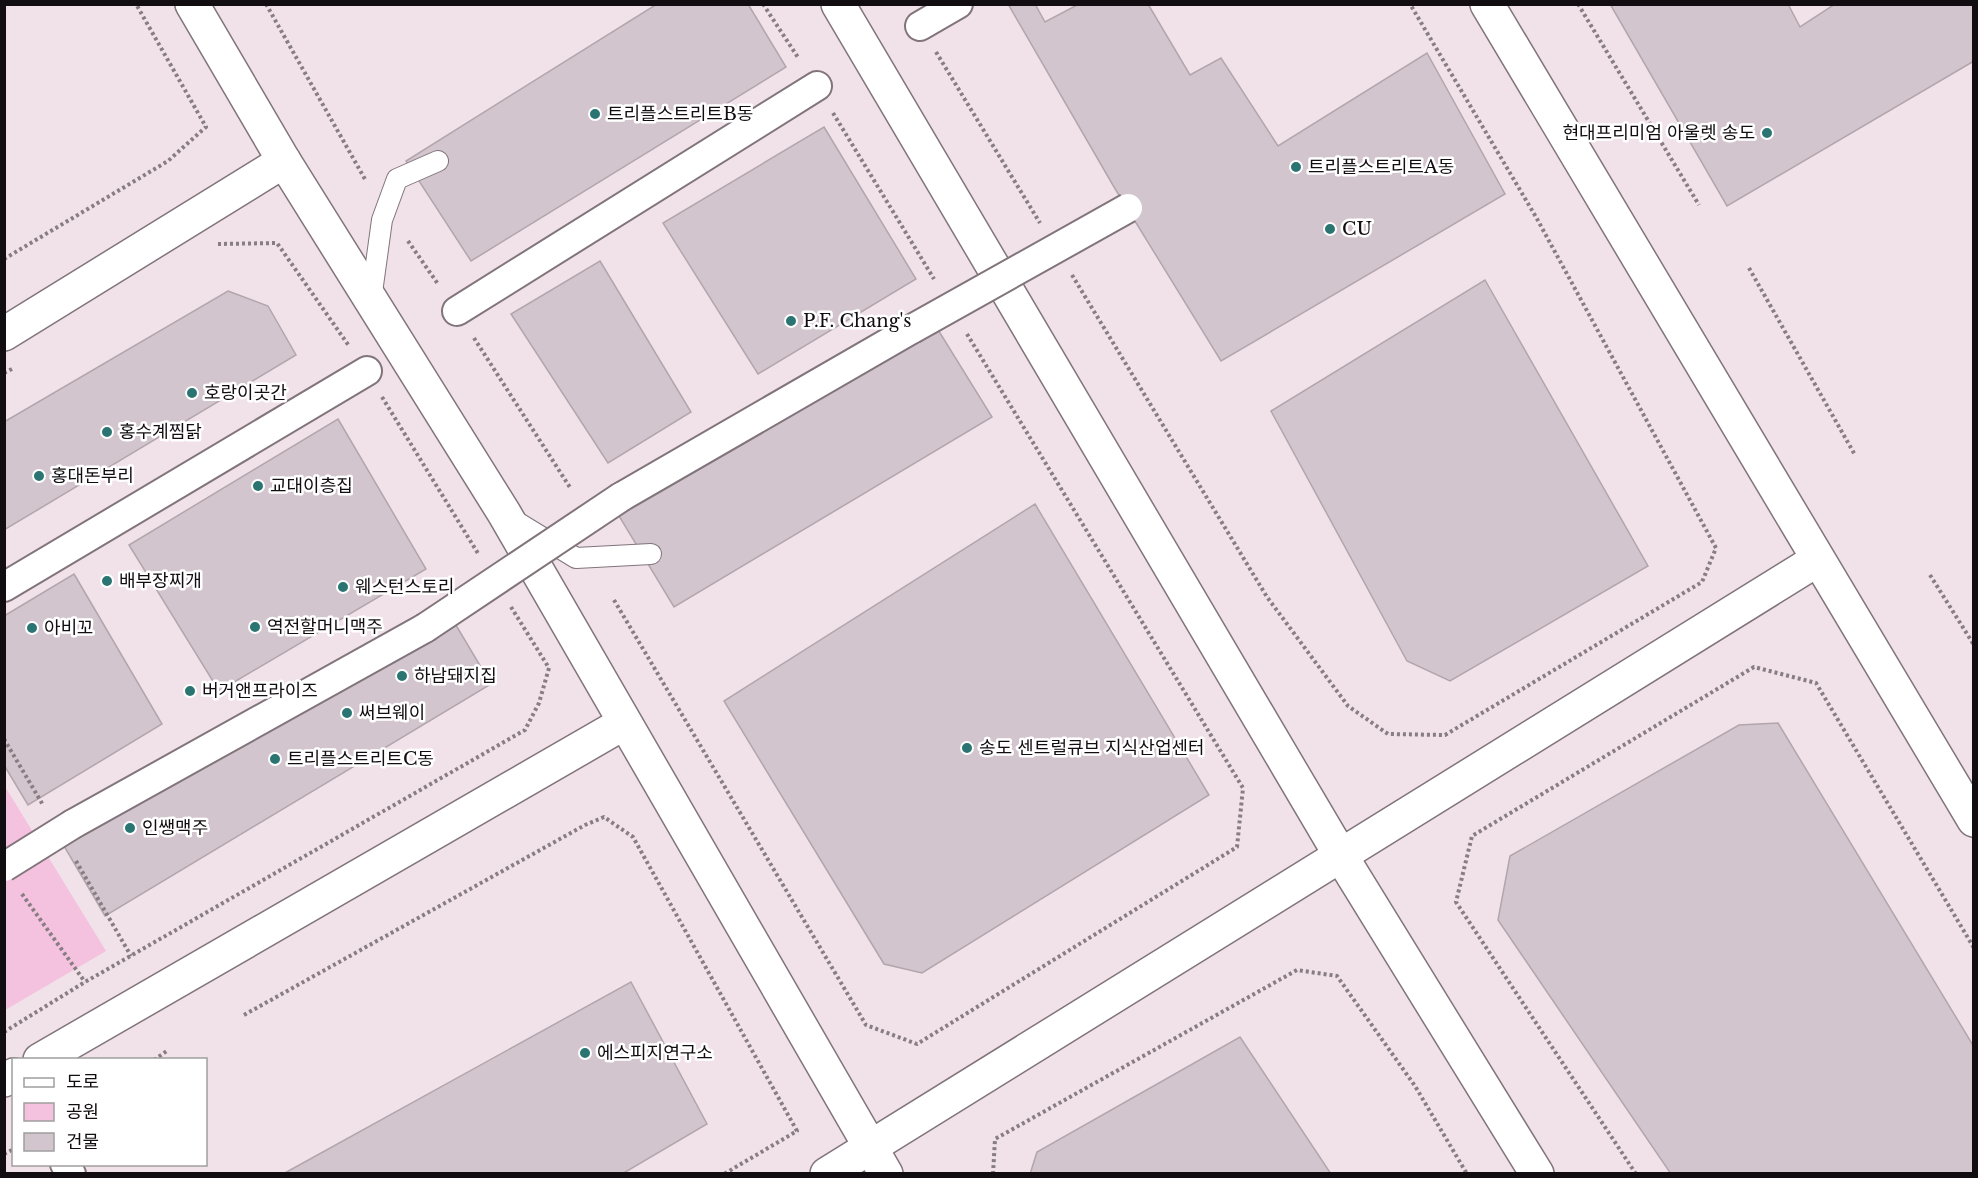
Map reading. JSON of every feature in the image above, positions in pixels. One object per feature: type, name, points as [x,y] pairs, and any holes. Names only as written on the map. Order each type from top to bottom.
[{"type":"street","points":[[192,4],[284,161],[504,513],[878,1161]]},
{"type":"street","points":[[838,4],[1341,856],[1537,1173]]},
{"type":"street","points":[[920,26],[958,4]]},
{"type":"street","points":[[1487,4],[1974,820]]},
{"type":"street","points":[[457,311],[817,86]]},
{"type":"street","points":[[4,334],[284,161]]},
{"type":"street","points":[[11,878],[73,824],[425,628],[621,497],[912,329],[1128,208]]},
{"type":"street","points":[[4,587],[367,371]]},
{"type":"street","points":[[826,1173],[878,1161],[1341,856],[1817,560]]},
{"type":"street","points":[[42,1058],[624,723]]},
{"type":"lane","points":[[371,300],[382,220],[396,179],[438,161]]},
{"type":"lane","points":[[504,513],[576,558],[651,554]]},
{"type":"path","points":[[4,259],[168,161],[206,127],[136,4]]},
{"type":"path","points":[[266,4],[370,187]]},
{"type":"path","points":[[763,4],[817,86],[938,286]]},
{"type":"path","points":[[1070,272],[1267,597],[1348,706],[1388,734],[1445,735],[1702,582],[1716,548],[1536,217],[1410,4]]},
{"type":"path","points":[[1578,4],[1700,205]]},
{"type":"path","points":[[920,26],[1045,232]]},
{"type":"path","points":[[408,241],[457,311],[571,489]]},
{"type":"path","points":[[278,243],[367,371],[482,560]]},
{"type":"path","points":[[1749,268],[1855,455]]},
{"type":"path","points":[[614,600],[866,1025],[917,1044],[1237,847],[1243,788],[962,326]]},
{"type":"path","points":[[1930,575],[1974,645]]},
{"type":"path","points":[[4,1032],[85,982],[525,730],[539,703],[549,668],[506,599]]},
{"type":"path","points":[[1636,1173],[1456,902],[1472,836],[1755,667],[1816,683],[1974,948]]},
{"type":"path","points":[[244,1015],[585,825],[604,817],[633,837],[797,1131],[724,1173]]},
{"type":"path","points":[[11,878],[85,982]]},
{"type":"path","points":[[993,1173],[995,1139],[1297,970],[1337,976],[1415,1086],[1467,1173]]},
{"type":"path","points":[[156,1058],[168,1050]]},
{"type":"green space","points":[[4,785],[106,951],[5,1010],[4,1010]]},
{"type":"building","name":"트리플스트리트B동","points":[[657,4],[748,4],[786,67],[471,261],[406,161]]},
{"type":"building","name":"트리플스트리트A동","points":[[1008,4],[1035,4],[1045,22],[1079,4],[1148,4],[1190,75],[1221,58],[1278,146],[1427,53],[1505,194],[1221,361],[1114,187]]},
{"type":"building","name":"현대프리미엄 아울렛 송도","points":[[1610,4],[1788,4],[1800,27],[1835,4],[1974,4],[1974,61],[1727,206]]},
{"type":"building","name":"트리플스트리트B동","points":[[824,127],[916,279],[758,374],[663,223]]},
{"type":"building","points":[[600,261],[691,412],[608,463],[511,314]]},
{"type":"building","points":[[1485,280],[1648,566],[1450,681],[1407,661],[1271,411]]},
{"type":"building","points":[[228,291],[268,306],[296,355],[4,530],[4,422]]},
{"type":"building","points":[[932,320],[992,417],[674,607],[616,511]]},
{"type":"building","points":[[338,419],[426,569],[219,691],[129,545]]},
{"type":"building","name":"송도 센트럴큐브 지식산업센터","points":[[1035,504],[1209,795],[922,973],[884,964],[724,701]]},
{"type":"building","points":[[74,574],[162,724],[28,805],[4,765],[4,616]]},
{"type":"building","name":"트리플스트리트C동","points":[[444,605],[491,684],[105,916],[57,834]]},
{"type":"building","points":[[1778,723],[1974,1047],[1974,1174],[1671,1174],[1498,920],[1510,856],[1739,725]]},
{"type":"building","name":"에스피지연구소","points":[[631,982],[707,1124],[622,1174],[283,1174]]},
{"type":"building","points":[[1240,1037],[1331,1174],[1030,1174],[1037,1152]]},
{"type":"place","name":"트리플스트리트B동","points":[[595,114]]},
{"type":"place","name":"현대프리미엄 아울렛 송도","points":[[1767,133]]},
{"type":"place","name":"트리플스트리트A동","points":[[1296,167]]},
{"type":"place","name":"CU","points":[[1330,229]]},
{"type":"place","name":"P.F. Chang's","points":[[791,321]]},
{"type":"place","name":"호랑이곳간","points":[[192,393]]},
{"type":"place","name":"홍수계찜닭","points":[[107,432]]},
{"type":"place","name":"홍대돈부리","points":[[39,476]]},
{"type":"place","name":"교대이층집","points":[[258,486]]},
{"type":"place","name":"배부장찌개","points":[[107,581]]},
{"type":"place","name":"웨스턴스토리","points":[[343,587]]},
{"type":"place","name":"역전할머니맥주","points":[[255,627]]},
{"type":"place","name":"아비꼬","points":[[32,628]]},
{"type":"place","name":"하남돼지집","points":[[402,676]]},
{"type":"place","name":"버거앤프라이즈","points":[[190,691]]},
{"type":"place","name":"써브웨이","points":[[347,713]]},
{"type":"place","name":"송도 센트럴큐브 지식산업센터","points":[[967,748]]},
{"type":"place","name":"트리플스트리트C동","points":[[275,759]]},
{"type":"place","name":"인쌩맥주","points":[[130,828]]},
{"type":"place","name":"에스피지연구소","points":[[585,1053]]}]
